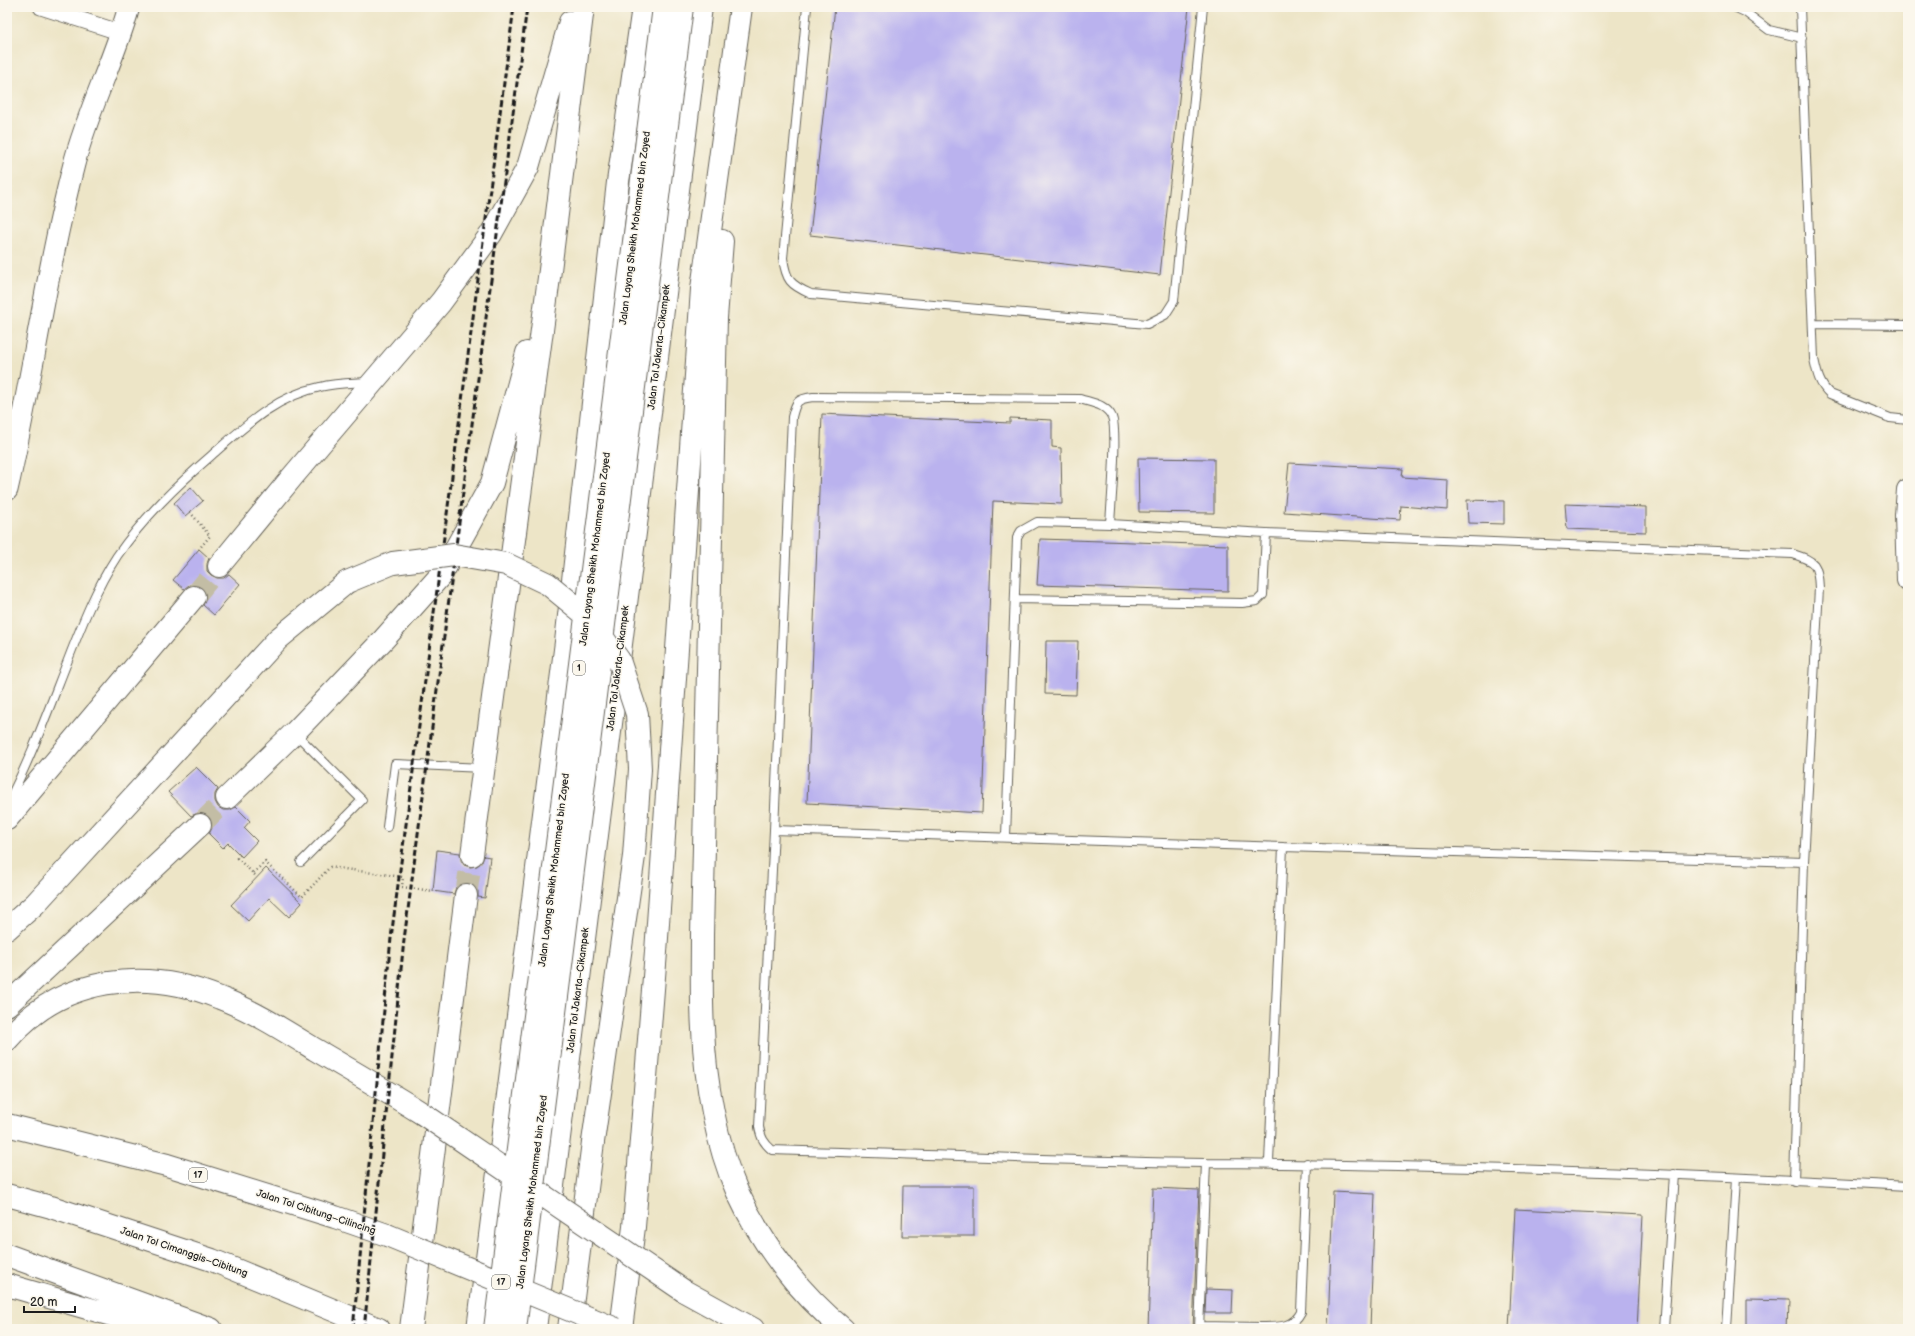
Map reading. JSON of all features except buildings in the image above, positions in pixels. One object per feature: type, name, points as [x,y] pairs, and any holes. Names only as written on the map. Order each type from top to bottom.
[{"type":"main road","points":[[219,566],[293,476],[441,302],[490,234],[528,167],[574,7]]},
{"type":"main road","points":[[472,855],[550,270],[583,7]]},
{"type":"main road","name":"1","points":[[478,1329],[564,658],[618,182],[643,7]]},
{"type":"main road","name":"Jalan Layang Sheikh Mohammed bin Zayed","points":[[495,1329],[664,7]]},
{"type":"main road","name":"Jalan Layang Sheikh Mohammed bin Zayed","points":[[515,1329],[682,7]]},
{"type":"main road","name":"Jalan Tol Jakarta–Cikampek","points":[[535,1329],[701,7]]},
{"type":"main road","points":[[621,1329],[634,1226],[656,952],[702,289],[741,7]]},
{"type":"main road","points":[[736,46],[716,318],[702,935],[703,1030],[709,1086],[720,1141],[737,1190],[762,1235],[786,1271],[819,1309],[843,1329]]},
{"type":"main road","points":[[228,798],[295,732],[384,639],[441,575],[492,483],[550,270]]},
{"type":"main road","points":[[1908,490],[1906,515],[1908,580]]},
{"type":"main road","points":[[7,929],[35,904],[278,639],[347,582],[393,563],[454,555],[506,564],[548,584],[587,616],[618,660],[638,714],[640,769],[634,856],[593,1142],[569,1329]]},
{"type":"main road","points":[[7,819],[194,597]]},
{"type":"main road","points":[[7,1005],[200,825]]},
{"type":"main road","points":[[411,1329],[466,895]]},
{"type":"main road","points":[[7,1040],[16,1029],[39,1010],[63,995],[96,985],[127,980],[158,982],[190,987],[220,997],[253,1013],[423,1114],[684,1291],[753,1329]]},
{"type":"main road","name":"Jalan Tol Cibitung–Cilincing","points":[[7,1125],[167,1166],[335,1217],[387,1235],[616,1329]]},
{"type":"main road","name":"Jalan Tol Cimanggis–Cibitung","points":[[7,1195],[51,1207],[212,1260],[374,1326]]},
{"type":"main road","points":[[7,1255],[211,1329]]},
{"type":"main road","points":[[7,1284],[160,1329]]},
{"type":"street","points":[[41,7],[122,33]]},
{"type":"street","points":[[7,490],[52,256],[74,163],[92,107],[122,33],[129,7]]},
{"type":"lane","points":[[807,7],[783,258],[785,275],[798,289],[811,294],[1147,324],[1165,315],[1174,301],[1203,7]]},
{"type":"lane","points":[[1734,7],[1745,12],[1769,30],[1802,38]]},
{"type":"lane","points":[[1800,7],[1814,324],[1814,358],[1823,388],[1830,394],[1890,418],[1908,420]]},
{"type":"lane","points":[[1814,324],[1908,324]]},
{"type":"lane","points":[[7,804],[24,771],[80,628],[98,589],[116,557],[147,516],[176,486],[252,420],[270,408],[287,398],[321,386],[374,381]]},
{"type":"lane","points":[[1110,524],[1114,434],[1112,416],[1102,406],[1080,399],[821,397],[801,399],[795,405],[792,417],[759,1127],[760,1136],[772,1150],[1206,1163],[1269,1162],[1674,1174],[1908,1186]]},
{"type":"lane","points":[[1006,836],[1016,599],[1017,538],[1021,531],[1038,522],[1110,524],[1266,533],[1793,554],[1810,560],[1818,571],[1819,588],[1804,862],[1794,1181]]},
{"type":"lane","points":[[1016,599],[1242,603],[1257,601],[1263,594],[1266,533]]},
{"type":"lane","points":[[295,732],[362,800],[301,862]]},
{"type":"lane","points":[[387,827],[395,764],[484,768]]},
{"type":"lane","points":[[774,830],[1006,836],[1283,847],[1804,862]]},
{"type":"lane","points":[[1269,1162],[1283,847]]},
{"type":"lane","points":[[1206,1163],[1199,1327],[1262,1328],[1282,1327],[1291,1324],[1298,1318],[1301,1312],[1307,1163]]},
{"type":"lane","points":[[1664,1329],[1674,1174]]},
{"type":"lane","points":[[1728,1329],[1736,1178]]},
{"type":"path","points":[[190,512],[210,536],[199,549]]},
{"type":"path","points":[[240,854],[237,858],[257,877]]},
{"type":"path","points":[[253,873],[265,862],[302,897],[330,868],[403,877],[402,888],[433,891]]},
{"type":"tunnel","points":[[194,597],[219,566]]},
{"type":"tunnel","points":[[200,825],[227,798]]},
{"type":"tunnel","points":[[466,895],[472,855]]},
{"type":"railway","points":[[353,1329],[391,938],[514,7]]},
{"type":"railway","points":[[364,1329],[404,940],[527,7]]}]
